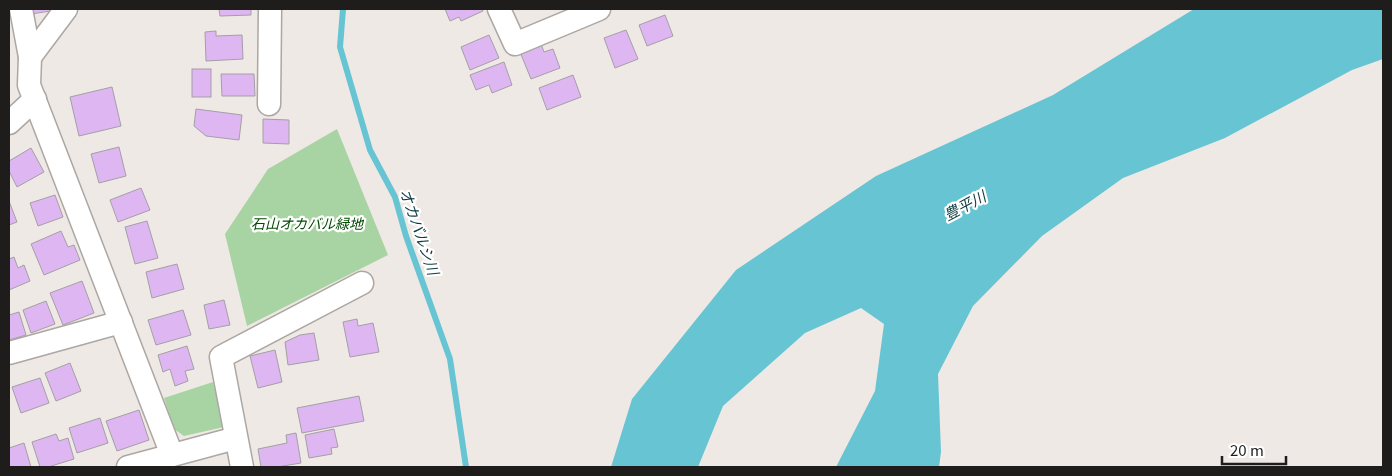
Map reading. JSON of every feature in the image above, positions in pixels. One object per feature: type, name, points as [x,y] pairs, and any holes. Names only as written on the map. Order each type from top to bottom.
[{"type":"street","points":[[21,9],[30,57],[29,85],[172,455]]},
{"type":"street","points":[[30,57],[66,9]]},
{"type":"street","points":[[269,104],[270,9]]},
{"type":"street","points":[[499,9],[515,44],[600,9]]},
{"type":"street","points":[[9,123],[35,100]]},
{"type":"street","points":[[242,467],[221,357],[362,283]]},
{"type":"street","points":[[9,353],[121,322]]},
{"type":"street","points":[[128,467],[236,438]]},
{"type":"green space","name":"石山オカバル緑地","points":[[337,129],[388,255],[247,326],[225,234],[268,169]]},
{"type":"green space","points":[[213,382],[224,427],[184,436],[174,429],[164,398]]},
{"type":"water","name":"豊平川","points":[[1194,9],[1383,9],[1383,59],[1352,70],[1225,138],[1123,178],[1042,236],[973,306],[938,374],[941,452],[939,467],[836,467],[875,391],[884,324],[861,308],[805,333],[723,406],[698,467],[611,467],[632,399],[736,270],[876,176],[1053,95]]},
{"type":"building","points":[[30,9],[57,9],[57,10],[31,14]]},
{"type":"building","points":[[219,9],[251,9],[251,15],[220,16]]},
{"type":"building","points":[[445,9],[482,9],[483,11],[461,21],[459,17],[450,21]]},
{"type":"building","points":[[665,15],[673,36],[647,46],[639,25]]},
{"type":"building","points":[[626,30],[638,59],[615,68],[604,38]]},
{"type":"building","points":[[216,31],[216,36],[242,35],[243,59],[206,61],[205,32]]},
{"type":"building","points":[[489,35],[499,58],[470,70],[461,47]]},
{"type":"building","points":[[541,44],[544,52],[553,49],[560,68],[531,79],[520,52]]},
{"type":"building","points":[[504,62],[512,85],[492,93],[489,85],[476,90],[470,75]]},
{"type":"building","points":[[192,69],[211,69],[211,97],[192,97]]},
{"type":"building","points":[[221,74],[254,74],[255,96],[222,96]]},
{"type":"building","points":[[573,75],[581,97],[547,110],[539,88]]},
{"type":"building","points":[[112,87],[121,126],[79,136],[70,97]]},
{"type":"building","points":[[196,109],[242,115],[239,140],[206,136],[194,126]]},
{"type":"building","points":[[263,119],[289,120],[289,144],[263,143]]},
{"type":"building","points":[[119,147],[126,176],[99,183],[91,154]]},
{"type":"building","points":[[31,148],[44,172],[17,187],[9,171],[9,161]]},
{"type":"building","points":[[141,188],[150,210],[118,222],[110,200]]},
{"type":"building","points":[[55,195],[63,217],[38,226],[30,203]]},
{"type":"building","points":[[9,201],[17,222],[9,225]]},
{"type":"building","points":[[147,221],[158,258],[135,264],[125,227]]},
{"type":"building","points":[[61,231],[68,247],[74,245],[80,260],[44,275],[31,244]]},
{"type":"building","points":[[14,257],[18,268],[24,265],[30,281],[9,290],[9,259]]},
{"type":"building","points":[[177,264],[184,289],[152,298],[146,272]]},
{"type":"building","points":[[82,281],[94,313],[63,325],[50,293]]},
{"type":"building","points":[[224,300],[230,325],[209,329],[204,305]]},
{"type":"building","points":[[46,301],[55,324],[31,333],[23,310]]},
{"type":"building","points":[[183,310],[191,335],[156,345],[148,320]]},
{"type":"building","points":[[19,312],[26,335],[9,340],[9,315]]},
{"type":"building","points":[[357,319],[358,326],[373,323],[379,352],[350,357],[343,322]]},
{"type":"building","points":[[314,333],[319,360],[288,365],[285,342],[300,335]]},
{"type":"building","points":[[187,346],[194,369],[185,371],[188,381],[175,386],[170,369],[163,372],[158,355]]},
{"type":"building","points":[[275,350],[282,382],[258,388],[250,356]]},
{"type":"building","points":[[70,363],[81,391],[56,401],[45,373]]},
{"type":"building","points":[[40,378],[49,403],[21,413],[12,387]]},
{"type":"building","points":[[359,396],[364,421],[302,433],[297,408]]},
{"type":"building","points":[[139,410],[149,440],[117,451],[106,421]]},
{"type":"building","points":[[100,418],[108,443],[77,453],[69,428]]},
{"type":"building","points":[[334,429],[338,447],[331,448],[332,454],[309,458],[305,435]]},
{"type":"building","points":[[296,433],[301,463],[277,467],[261,467],[258,449],[287,443],[286,435]]},
{"type":"building","points":[[56,434],[59,441],[68,438],[74,459],[48,467],[40,467],[32,442]]},
{"type":"building","points":[[24,443],[31,467],[9,467],[9,448]]},
{"type":"waterway","name":"オカバルシ川","points":[[343,9],[340,47],[370,150],[395,197],[406,236],[450,359],[466,467]]}]
